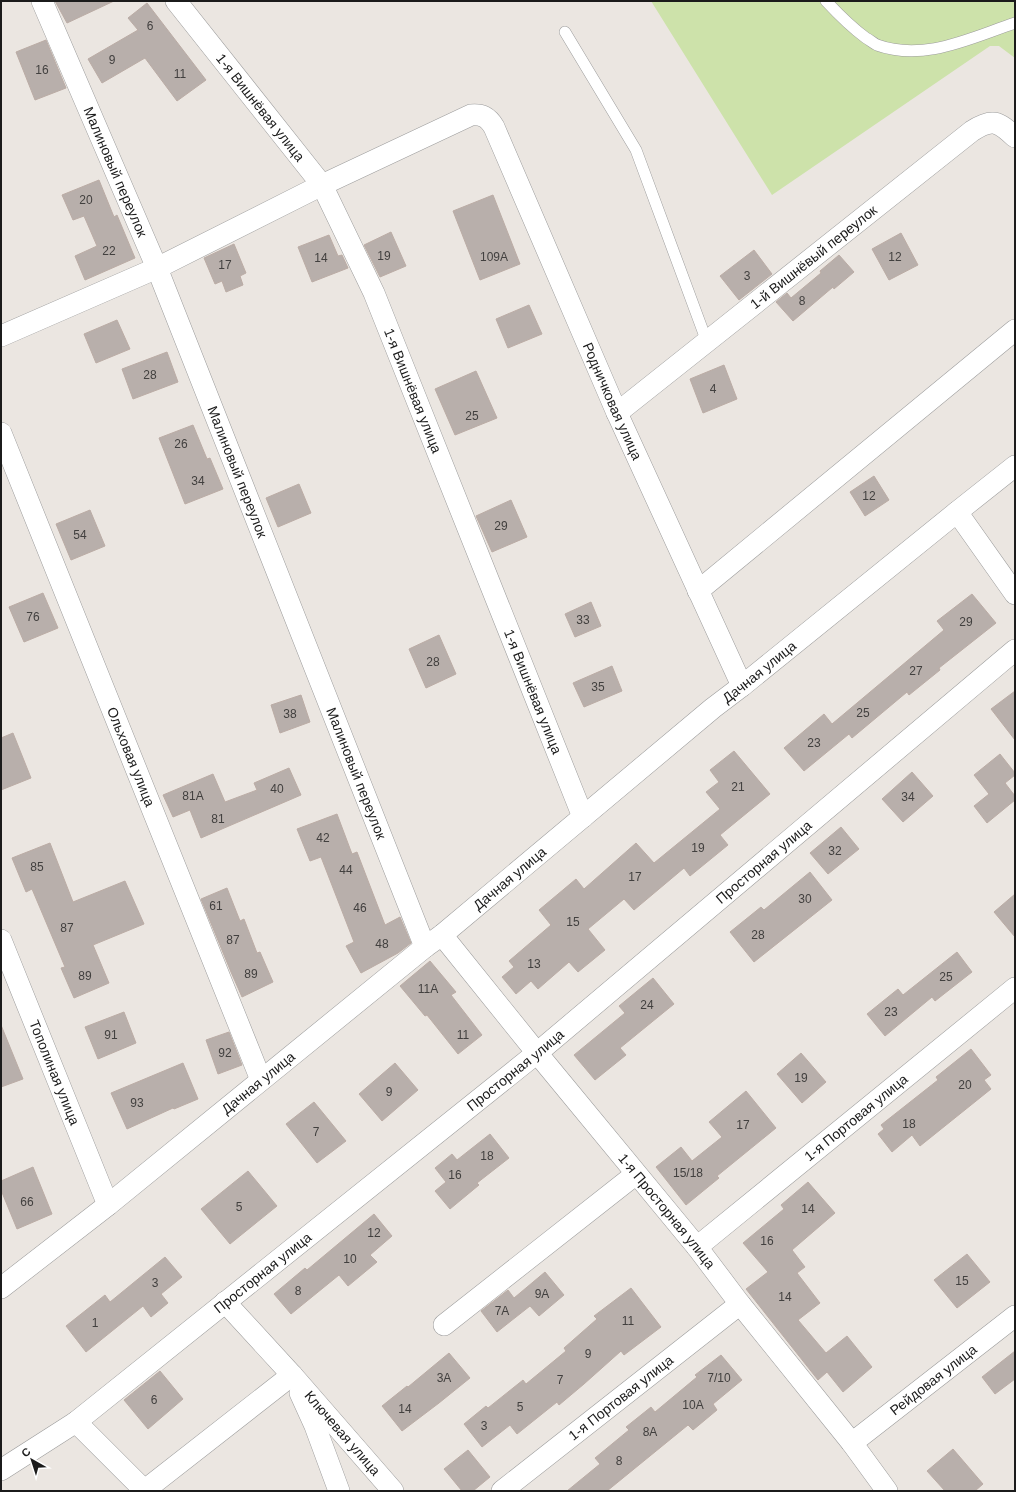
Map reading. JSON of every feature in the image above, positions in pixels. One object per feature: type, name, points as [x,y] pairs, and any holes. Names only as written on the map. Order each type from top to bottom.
[{"type":"street","name":"Малиновый переулок","points":[[42,1],[157,268],[424,946]]},
{"type":"street","name":"1-я Вишнёвая улица","points":[[176,1],[322,185],[374,293],[583,817]]},
{"type":"street","name":"Родничковая улица","points":[[322,185],[471,115],[479,114],[485,116],[494,127],[617,414],[742,686]]},
{"type":"street","name":"1-й Вишнёвый переулок","points":[[617,414],[972,131],[983,124],[996,123],[1015,136]]},
{"type":"street","points":[[1,336],[157,268],[322,185]]},
{"type":"street","points":[[698,591],[1015,330]]},
{"type":"street","name":"Ольховая улица","points":[[1,433],[261,1080]]},
{"type":"street","name":"Дачная улица","points":[[1,1288],[108,1205],[424,946],[442,935],[713,708],[1015,466]]},
{"type":"street","points":[[957,512],[1015,594]]},
{"type":"street","name":"Просторная улица","points":[[3,1464],[76,1422],[536,1053],[1015,650]]},
{"type":"street","name":"1-я Просторная улица","points":[[442,935],[536,1053],[697,1247],[740,1304],[852,1443],[887,1491]]},
{"type":"street","name":"Тополиная улица","points":[[1,940],[108,1205]]},
{"type":"street","name":"1-я Портовая улица","points":[[697,1247],[1015,988]]},
{"type":"street","points":[[444,1325],[636,1174]]},
{"type":"street","name":"Ключевая улица","points":[[225,1302],[292,1375],[393,1491]]},
{"type":"street","name":"1-я Портовая улица","points":[[502,1491],[740,1304]]},
{"type":"street","name":"Рейдовая улица","points":[[852,1443],[1015,1316]]},
{"type":"street","points":[[76,1422],[145,1490],[292,1375],[315,1426],[339,1491]]},
{"type":"lane","points":[[826,1],[851,27],[876,44],[898,49],[923,51],[941,48],[1015,22]]},
{"type":"lane","points":[[565,32],[636,150],[707,342]]},
{"type":"green space","points":[[651,1],[1015,1],[1015,58],[999,46],[990,46],[772,195]]},
{"type":"building","points":[[55,1],[114,1],[67,23]]},
{"type":"building","points":[[147,3],[206,80],[177,101],[145,58],[102,83],[88,59],[138,30],[128,18]]},
{"type":"building","points":[[46,40],[66,88],[35,100],[16,52]]},
{"type":"building","points":[[99,180],[114,217],[117,215],[135,258],[85,280],[75,256],[97,246],[84,216],[73,220],[62,195]]},
{"type":"building","points":[[493,195],[520,264],[480,280],[453,211]]},
{"type":"building","points":[[391,232],[406,266],[380,277],[364,245]]},
{"type":"building","points":[[901,233],[918,265],[889,280],[872,249]]},
{"type":"building","points":[[329,235],[338,256],[342,255],[348,268],[312,282],[298,247]]},
{"type":"building","points":[[234,244],[246,273],[240,276],[243,285],[226,292],[222,281],[215,284],[204,258]]},
{"type":"building","points":[[754,250],[772,274],[739,300],[720,276]]},
{"type":"building","points":[[839,255],[854,272],[834,289],[833,287],[793,321],[776,302],[787,293],[791,298],[821,273],[820,271]]},
{"type":"building","points":[[529,305],[542,334],[508,348],[496,319]]},
{"type":"building","points":[[117,320],[130,349],[96,363],[84,334]]},
{"type":"building","points":[[167,352],[178,382],[133,399],[122,369]]},
{"type":"building","points":[[724,365],[737,399],[703,413],[690,379]]},
{"type":"building","points":[[476,371],[497,418],[455,435],[435,389]]},
{"type":"building","points":[[193,425],[207,459],[210,458],[223,489],[185,504],[159,438]]},
{"type":"building","points":[[874,476],[889,500],[865,516],[850,492]]},
{"type":"building","points":[[299,484],[311,513],[278,527],[266,498]]},
{"type":"building","points":[[511,500],[527,537],[492,552],[476,516]]},
{"type":"building","points":[[90,510],[105,546],[71,560],[56,524]]},
{"type":"building","points":[[43,593],[58,628],[24,642],[9,607]]},
{"type":"building","points":[[972,594],[996,623],[939,668],[940,670],[909,695],[907,692],[852,738],[849,734],[804,771],[784,748],[824,714],[832,724],[944,630],[937,621]]},
{"type":"building","points":[[591,602],[601,626],[575,637],[565,614]]},
{"type":"building","points":[[439,635],[456,674],[426,688],[409,649]]},
{"type":"building","points":[[612,666],[622,691],[584,707],[573,683]]},
{"type":"building","points":[[1015,691],[1015,740],[991,709]]},
{"type":"building","points":[[301,695],[310,722],[280,733],[271,705]]},
{"type":"building","points":[[13,733],[31,778],[1,790],[1,738]]},
{"type":"building","points":[[734,751],[770,794],[720,835],[728,845],[690,876],[684,868],[634,910],[624,899],[588,929],[605,950],[578,972],[569,962],[538,989],[531,981],[516,994],[502,977],[514,967],[509,961],[551,925],[539,910],[576,879],[584,889],[636,843],[654,863],[720,809],[706,792],[719,782],[710,770]]},
{"type":"building","points":[[1000,754],[1015,773],[1015,775],[1005,783],[1015,796],[1015,800],[987,823],[974,806],[989,794],[974,775]]},
{"type":"building","points":[[289,768],[301,795],[201,838],[190,810],[173,817],[163,795],[213,774],[225,802],[257,790],[254,783]]},
{"type":"building","points":[[912,772],[933,796],[903,822],[882,799]]},
{"type":"building","points":[[337,814],[352,854],[357,852],[385,925],[400,917],[411,943],[398,953],[361,973],[346,946],[354,942],[321,857],[310,861],[297,829]]},
{"type":"building","points":[[841,827],[859,849],[828,874],[810,853]]},
{"type":"building","points":[[50,843],[73,902],[125,881],[144,924],[93,945],[109,983],[74,998],[61,968],[65,967],[32,889],[26,892],[12,858]]},
{"type":"building","points":[[810,872],[832,900],[754,962],[730,932],[761,907],[764,910]]},
{"type":"building","points":[[227,888],[240,921],[244,919],[257,953],[260,952],[273,982],[242,997],[201,899]]},
{"type":"building","points":[[1015,894],[1015,937],[994,912]]},
{"type":"building","points":[[957,952],[972,972],[935,1001],[932,997],[885,1036],[867,1014],[898,989],[903,995]]},
{"type":"building","points":[[430,961],[456,992],[451,995],[482,1035],[458,1054],[427,1015],[425,1016],[400,986]]},
{"type":"building","points":[[653,978],[674,1004],[620,1048],[626,1055],[595,1080],[574,1055],[625,1013],[619,1006]]},
{"type":"building","points":[[124,1012],[136,1043],[98,1059],[85,1027]]},
{"type":"building","points":[[1,1025],[23,1079],[1,1087]]},
{"type":"building","points":[[229,1032],[242,1065],[218,1074],[206,1040]]},
{"type":"building","points":[[971,1049],[991,1075],[984,1080],[991,1089],[920,1146],[912,1135],[892,1152],[878,1134],[884,1129],[881,1125],[938,1080],[936,1077]]},
{"type":"building","points":[[801,1053],[826,1082],[802,1103],[777,1074]]},
{"type":"building","points":[[183,1063],[198,1099],[174,1109],[173,1108],[127,1129],[111,1093]]},
{"type":"building","points":[[395,1063],[418,1090],[382,1121],[359,1094]]},
{"type":"building","points":[[746,1091],[776,1128],[717,1176],[719,1178],[686,1205],[656,1167],[681,1147],[692,1161],[722,1137],[709,1122]]},
{"type":"building","points":[[314,1102],[346,1141],[317,1163],[286,1124]]},
{"type":"building","points":[[490,1134],[509,1158],[477,1183],[479,1185],[450,1209],[435,1191],[446,1182],[435,1168],[452,1154],[457,1160]]},
{"type":"building","points":[[33,1167],[52,1214],[17,1229],[1,1190],[1,1181]]},
{"type":"building","points":[[248,1171],[277,1206],[230,1244],[201,1209]]},
{"type":"building","points":[[808,1182],[835,1213],[792,1250],[805,1267],[797,1273],[820,1303],[798,1320],[826,1353],[847,1336],[872,1367],[843,1392],[827,1372],[818,1380],[746,1289],[768,1272],[743,1243],[784,1209],[781,1205]]},
{"type":"building","points":[[374,1214],[392,1236],[370,1255],[377,1262],[348,1286],[339,1275],[291,1314],[274,1294],[305,1268],[307,1270]]},
{"type":"building","points":[[967,1254],[990,1282],[957,1308],[934,1280]]},
{"type":"building","points":[[165,1257],[182,1277],[161,1294],[168,1303],[151,1317],[143,1306],[86,1352],[66,1326],[105,1295],[110,1302]]},
{"type":"building","points":[[545,1272],[564,1295],[539,1316],[530,1306],[497,1332],[481,1311],[508,1290],[514,1298]]},
{"type":"building","points":[[631,1288],[661,1327],[624,1355],[621,1351],[559,1405],[557,1402],[517,1434],[510,1425],[482,1447],[464,1424],[486,1406],[488,1408],[523,1380],[526,1384],[566,1351],[564,1348],[597,1319],[594,1316]]},
{"type":"building","points":[[1015,1351],[1015,1379],[995,1394],[982,1377]]},
{"type":"building","points":[[449,1353],[470,1378],[402,1431],[382,1406],[407,1386],[408,1387]]},
{"type":"building","points":[[721,1355],[742,1380],[713,1404],[717,1410],[693,1430],[688,1425],[607,1491],[567,1491],[600,1464],[595,1458],[629,1430],[626,1427],[651,1407],[655,1412],[697,1377],[695,1375]]},
{"type":"building","points":[[160,1371],[183,1399],[148,1429],[124,1400]]},
{"type":"building","points":[[953,1449],[983,1484],[975,1491],[945,1491],[927,1471]]},
{"type":"building","points":[[468,1450],[490,1477],[473,1491],[462,1491],[444,1469]]}]
